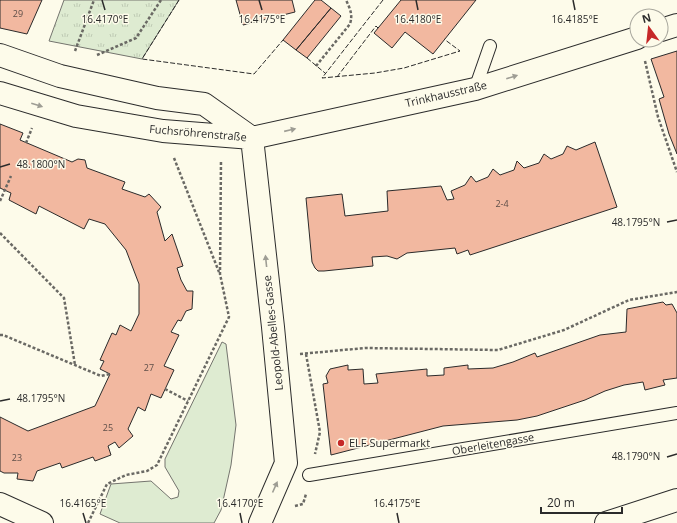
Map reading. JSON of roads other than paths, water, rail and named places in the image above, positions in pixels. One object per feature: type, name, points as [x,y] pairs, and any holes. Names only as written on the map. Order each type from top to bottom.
[{"type":"street","name":"Trinkhausstraße","points":[[252,138],[475,89],[629,41]]},
{"type":"street","name":"Fuchsröhrenstraße","points":[[0,55],[60,76],[157,98],[204,104],[252,138]]},
{"type":"street","name":"Fuchsröhrenstraße","points":[[0,93],[76,116],[163,131],[252,138]]},
{"type":"street","name":"Leopold-Abelles-Gasse","points":[[252,138],[286,463],[260,523]]},
{"type":"street","points":[[606,523],[677,500]]},
{"type":"street","points":[[0,504],[42,523]]},
{"type":"lane","points":[[475,89],[490,46]]},
{"type":"lane","name":"Oberleitengasse","points":[[309,475],[677,413]]},
{"type":"place","name":"ELF Supermarkt","points":[[341,443]]}]
